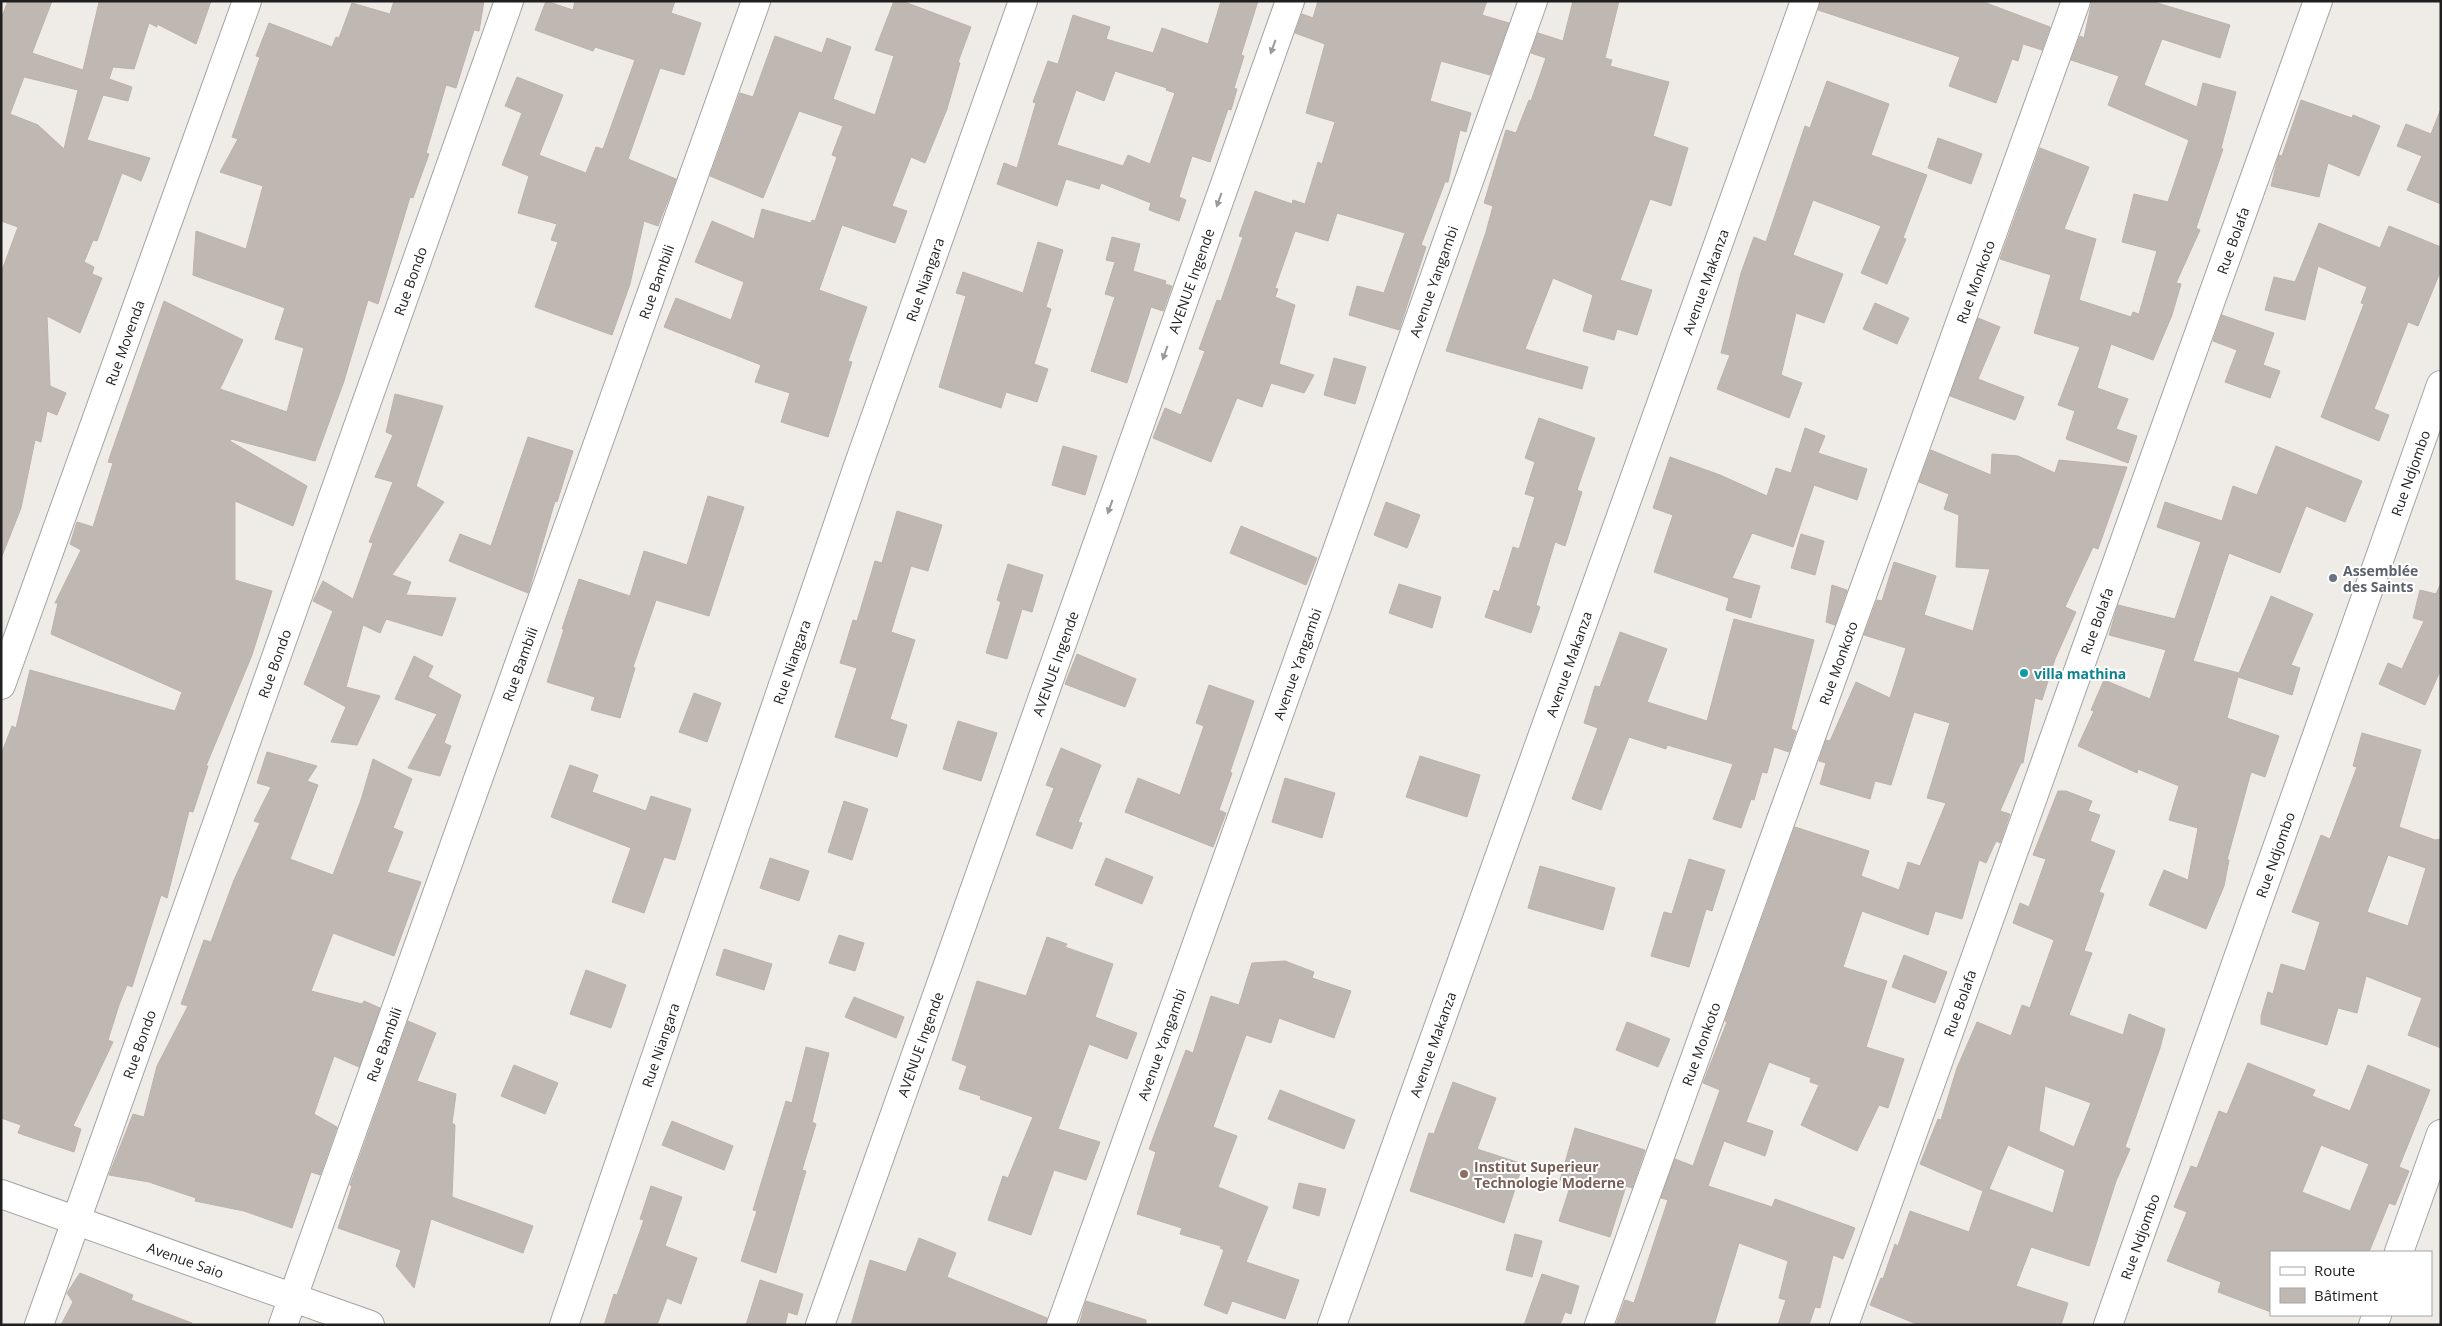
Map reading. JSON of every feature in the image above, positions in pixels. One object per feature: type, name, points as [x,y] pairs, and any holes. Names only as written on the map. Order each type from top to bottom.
[{"type":"street","name":"Rue Movenda","points":[[1,685],[247,1]]},
{"type":"street","name":"Rue Bondo","points":[[39,1325],[509,1]]},
{"type":"street","name":"Rue Bambili","points":[[283,1325],[756,1]]},
{"type":"street","name":"Rue Niangara","points":[[564,1325],[858,466],[1024,1]]},
{"type":"street","name":"AVENUE Ingende","points":[[820,1325],[1290,1]]},
{"type":"street","name":"Avenue Yangambi","points":[[1061,1325],[1533,1]]},
{"type":"street","name":"Avenue Makanza","points":[[1332,1325],[1806,1]]},
{"type":"street","name":"Rue Monkoto","points":[[1599,1325],[2076,1]]},
{"type":"street","name":"Rue Bolafa","points":[[1844,1325],[2318,1]]},
{"type":"street","name":"Rue Ndjombo","points":[[2108,1325],[2441,385]]},
{"type":"street","points":[[2399,1251],[2441,1134]]},
{"type":"street","name":"Avenue Saio","points":[[1,1194],[370,1325]]},
{"type":"building","points":[[8,1],[52,1],[32,53],[83,70],[99,2],[97,1],[211,1],[196,44],[157,24],[157,27],[149,23],[134,69],[113,67],[109,79],[132,87],[128,101],[103,95],[87,140],[150,158],[141,181],[122,173],[97,241],[93,240],[84,262],[94,267],[92,274],[102,278],[80,333],[47,316],[50,386],[66,393],[57,415],[47,411],[41,442],[35,440],[21,508],[2,556],[1,273],[18,227],[1,221],[1,19]],"holes":[[[24,77],[78,90],[64,149],[38,125],[10,114]]]},
{"type":"building","points":[[394,1],[484,1],[479,31],[474,30],[456,88],[446,85],[426,153],[429,154],[413,198],[410,197],[378,304],[368,300],[344,381],[315,461],[231,439],[230,441],[307,486],[293,526],[235,501],[235,580],[272,591],[252,655],[206,766],[208,766],[193,812],[189,811],[167,898],[161,895],[132,987],[127,985],[119,1005],[108,1040],[113,1042],[73,1126],[81,1129],[74,1152],[18,1133],[21,1125],[1,1118],[1,755],[12,726],[16,728],[30,670],[175,711],[182,692],[51,634],[58,603],[55,603],[81,550],[70,544],[77,522],[93,527],[113,463],[108,462],[164,301],[243,340],[220,389],[287,412],[304,348],[275,339],[285,308],[193,275],[196,231],[246,249],[263,186],[220,172],[238,139],[232,137],[260,57],[256,56],[269,23],[332,47],[336,37],[339,38],[352,3],[390,14]]},
{"type":"building","points":[[546,1],[573,10],[575,1],[675,1],[671,13],[701,23],[684,75],[660,68],[628,159],[676,179],[658,226],[644,221],[630,284],[612,335],[535,307],[558,242],[551,240],[557,224],[518,213],[529,176],[502,165],[522,113],[505,106],[517,77],[563,95],[539,155],[586,173],[596,147],[603,149],[635,60],[595,47],[593,51],[535,30]]},
{"type":"building","points":[[894,1],[902,1],[971,27],[958,62],[960,63],[947,109],[925,163],[911,157],[892,206],[907,211],[895,243],[842,225],[819,290],[867,307],[848,361],[852,362],[828,437],[781,422],[790,393],[755,382],[761,365],[664,327],[676,298],[731,320],[744,282],[695,262],[712,221],[754,239],[762,209],[811,223],[812,220],[815,221],[837,157],[832,155],[843,126],[799,111],[763,198],[710,176],[740,93],[753,97],[775,36],[822,53],[827,38],[851,47],[833,99],[875,115],[894,56],[875,50]]},
{"type":"building","points":[[1221,1],[1258,1],[1241,55],[1244,56],[1234,88],[1237,89],[1231,110],[1228,109],[1210,162],[1192,156],[1179,197],[1186,200],[1179,221],[1149,210],[1151,203],[1101,183],[1099,189],[1066,179],[1057,206],[997,184],[1004,163],[1017,168],[1036,103],[1033,102],[1048,61],[1058,64],[1073,15],[1110,27],[1106,39],[1153,53],[1162,28],[1208,44]],"holes":[[[1115,71],[1167,88],[1166,90],[1175,93],[1150,164],[1128,155],[1123,166],[1057,145],[1076,90],[1104,101]]]},
{"type":"building","points":[[1318,1],[1487,1],[1482,15],[1509,23],[1490,75],[1441,61],[1430,101],[1471,113],[1466,132],[1460,130],[1448,182],[1445,182],[1421,245],[1426,247],[1399,330],[1349,315],[1357,286],[1384,293],[1405,233],[1337,213],[1328,241],[1295,231],[1275,288],[1278,289],[1275,297],[1295,305],[1279,364],[1314,375],[1304,393],[1271,383],[1262,407],[1237,398],[1211,462],[1153,438],[1165,408],[1181,415],[1205,351],[1199,349],[1217,300],[1221,301],[1243,237],[1239,236],[1255,191],[1292,204],[1293,200],[1305,204],[1318,162],[1322,164],[1335,122],[1306,113],[1325,44],[1295,33],[1302,14],[1313,18]]},
{"type":"building","points":[[1573,1],[1619,1],[1605,58],[1612,60],[1610,66],[1669,82],[1653,136],[1688,148],[1671,206],[1650,199],[1620,280],[1652,290],[1637,335],[1617,329],[1614,340],[1583,331],[1593,295],[1553,278],[1525,349],[1588,367],[1582,389],[1446,351],[1486,232],[1493,206],[1484,203],[1506,130],[1516,133],[1529,100],[1531,101],[1546,58],[1531,53],[1538,33],[1563,41]]},
{"type":"building","points":[[1820,1],[1981,1],[2050,27],[2042,50],[2023,44],[2018,61],[2012,59],[1996,103],[1949,86],[1960,57],[1818,10]]},
{"type":"building","points":[[2092,1],[2151,1],[2230,25],[2220,58],[2162,39],[2144,85],[2197,107],[2203,83],[2236,92],[2221,148],[2223,149],[2196,228],[2200,230],[2176,283],[2181,284],[2172,315],[2153,360],[2111,344],[2097,388],[2128,399],[2116,429],[2137,436],[2128,463],[2066,439],[2075,411],[2058,405],[2080,347],[2034,333],[2051,275],[2000,259],[2040,148],[2089,167],[2064,229],[2096,239],[2079,300],[2131,317],[2133,312],[2139,314],[2157,251],[2122,242],[2134,194],[2168,202],[2189,140],[2108,105],[2119,76],[2071,60],[2080,36],[2084,38]]},
{"type":"building","points":[[1827,81],[1889,104],[1871,155],[1927,175],[1903,238],[1906,239],[1887,284],[1861,273],[1881,226],[1813,200],[1793,255],[1843,274],[1824,323],[1796,313],[1781,375],[1802,383],[1789,418],[1717,389],[1730,355],[1721,353],[1741,273],[1754,237],[1766,242],[1805,126],[1810,128]]},
{"type":"building","points":[[2301,100],[2352,118],[2353,115],[2380,126],[2359,176],[2328,163],[2319,197],[2271,186],[2279,155],[2282,156]]},
{"type":"building","points":[[2440,111],[2441,204],[2407,190],[2422,156],[2397,146],[2406,124],[2431,134]]},
{"type":"building","points":[[1938,138],[1982,154],[1971,184],[1928,168]]},
{"type":"building","points":[[2319,223],[2380,248],[2389,226],[2441,247],[2441,270],[2418,326],[2408,322],[2374,409],[2389,415],[2379,441],[2321,417],[2364,304],[2361,303],[2367,287],[2318,266],[2305,320],[2265,310],[2274,277],[2295,282]]},
{"type":"building","points":[[1112,237],[1140,244],[1133,271],[1166,281],[1165,284],[1172,286],[1163,311],[1151,307],[1127,383],[1091,371],[1115,297],[1105,294],[1115,262],[1106,260]]},
{"type":"building","points":[[1038,242],[1063,250],[1046,307],[1051,309],[1034,364],[1048,369],[1037,402],[1006,392],[1001,408],[939,387],[966,296],[956,293],[963,272],[1023,293]]},
{"type":"building","points":[[1875,303],[1909,318],[1897,344],[1863,329]]},
{"type":"building","points":[[2222,315],[2274,333],[2263,365],[2280,371],[2270,398],[2225,382],[2237,350],[2213,341]]},
{"type":"building","points":[[1978,318],[2000,327],[1978,379],[2024,397],[2015,420],[1950,396]]},
{"type":"building","points":[[1334,358],[1366,367],[1355,404],[1324,395]]},
{"type":"building","points":[[395,394],[443,406],[416,486],[444,502],[392,575],[411,582],[406,595],[456,598],[442,636],[386,619],[380,633],[363,625],[346,687],[380,696],[357,745],[331,742],[346,707],[304,684],[333,611],[313,601],[323,581],[353,599],[373,543],[369,542],[393,482],[375,477],[393,435],[386,432]]},
{"type":"building","points":[[1539,418],[1595,438],[1577,490],[1582,492],[1565,546],[1555,542],[1536,605],[1540,607],[1531,633],[1485,617],[1494,590],[1499,592],[1513,547],[1519,549],[1535,497],[1525,494],[1535,462],[1525,458]]},
{"type":"building","points":[[1805,428],[1825,436],[1818,453],[1867,469],[1857,500],[1814,485],[1793,547],[1752,533],[1732,578],[1760,586],[1751,618],[1726,610],[1729,598],[1654,572],[1673,515],[1653,508],[1670,457],[1720,475],[1767,496],[1776,468],[1791,473]]},
{"type":"building","points":[[528,437],[573,451],[557,502],[555,501],[528,593],[449,561],[460,534],[491,546]]},
{"type":"building","points":[[1063,446],[1097,456],[1085,495],[1052,485]]},
{"type":"building","points":[[2276,446],[2362,481],[2345,522],[2306,506],[2280,573],[2229,553],[2193,661],[2239,673],[2271,596],[2313,614],[2291,665],[2300,668],[2292,695],[2238,677],[2227,718],[2279,736],[2265,777],[2251,772],[2227,860],[2229,860],[2224,886],[2206,929],[2149,905],[2164,870],[2188,880],[2198,828],[2169,820],[2179,786],[2138,769],[2137,773],[2078,746],[2094,711],[2091,710],[2104,680],[2150,699],[2166,650],[2109,635],[2118,605],[2175,619],[2201,542],[2157,527],[2165,502],[2222,521],[2233,486],[2257,495]]},
{"type":"building","points":[[1931,450],[1991,475],[1992,454],[2018,456],[2055,473],[2059,460],[2127,467],[2098,549],[2093,547],[2065,607],[2076,612],[2055,659],[2042,700],[2035,698],[2023,763],[2021,763],[2000,811],[2010,814],[2000,843],[1996,841],[1986,863],[1979,860],[1962,919],[1935,911],[1928,935],[1862,911],[1843,967],[1887,981],[1866,1047],[1904,1059],[1888,1108],[1879,1105],[1857,1151],[1801,1125],[1819,1085],[1810,1082],[1811,1078],[1769,1062],[1746,1122],[1773,1131],[1765,1156],[1724,1141],[1708,1186],[1772,1207],[1775,1199],[1855,1228],[1843,1259],[1833,1255],[1820,1308],[1815,1307],[1809,1325],[1778,1325],[1786,1300],[1779,1298],[1788,1261],[1739,1243],[1714,1325],[1616,1325],[1625,1300],[1634,1303],[1668,1200],[1661,1198],[1675,1159],[1693,1166],[1720,1090],[1703,1083],[1727,1022],[1725,1021],[1795,827],[1869,851],[1861,876],[1899,890],[1908,862],[1920,866],[1946,803],[1927,798],[1950,723],[1914,712],[1891,785],[1875,781],[1870,799],[1820,784],[1826,763],[1819,761],[1826,740],[1830,741],[1856,682],[1890,698],[1906,648],[1864,635],[1877,600],[1882,601],[1894,562],[1936,576],[1924,615],[1973,631],[1990,569],[1956,567],[1959,515],[1944,509],[1949,494],[1919,482]]},
{"type":"building","points":[[708,496],[744,507],[709,616],[656,600],[633,667],[635,668],[620,718],[591,710],[595,697],[547,682],[579,579],[630,596],[644,551],[687,565]]},
{"type":"building","points":[[1386,502],[1420,515],[1407,548],[1374,535]]},
{"type":"building","points":[[897,511],[942,525],[928,571],[911,566],[891,632],[915,640],[890,719],[907,725],[897,757],[835,737],[857,668],[840,663],[853,620],[857,621],[875,561],[882,563]]},
{"type":"building","points":[[1241,526],[1317,558],[1306,585],[1230,553]]},
{"type":"building","points":[[1801,534],[1824,541],[1815,575],[1791,568]]},
{"type":"building","points":[[1008,564],[1043,575],[1032,612],[1022,609],[1007,659],[986,653],[1001,602],[997,600]]},
{"type":"building","points":[[2441,583],[2441,669],[2425,705],[2379,684],[2388,663],[2402,669],[2424,621],[2413,618],[2420,590],[2436,594]]},
{"type":"building","points":[[1399,584],[1441,597],[1432,628],[1389,613]]},
{"type":"building","points":[[1832,585],[1847,590],[1835,625],[1826,622]]},
{"type":"building","points":[[1734,619],[1814,640],[1791,729],[1796,731],[1789,752],[1774,747],[1767,773],[1762,772],[1754,800],[1751,799],[1741,828],[1713,819],[1733,764],[1667,745],[1666,749],[1629,737],[1601,810],[1572,799],[1598,728],[1584,723],[1595,686],[1600,687],[1620,632],[1667,649],[1647,702],[1707,721]]},
{"type":"building","points":[[1077,654],[1136,679],[1125,707],[1065,684]]},
{"type":"building","points":[[414,656],[433,666],[428,677],[461,695],[444,743],[451,746],[440,776],[408,768],[437,714],[395,699]]},
{"type":"building","points":[[1209,685],[1254,701],[1219,810],[1226,813],[1213,847],[1125,812],[1138,778],[1180,795],[1204,726],[1196,723]]},
{"type":"building","points":[[694,693],[721,703],[707,742],[679,732]]},
{"type":"building","points":[[958,721],[997,733],[981,781],[943,769]]},
{"type":"building","points":[[2362,733],[2421,750],[2399,827],[2435,840],[2441,839],[2441,1048],[2408,1035],[2422,998],[2366,976],[2357,1013],[2338,1008],[2327,1045],[2261,1024],[2261,1016],[2268,992],[2273,994],[2281,964],[2305,971],[2320,922],[2292,912],[2321,835],[2330,839],[2357,767],[2353,766]],"holes":[[[2388,855],[2426,868],[2408,926],[2367,912]]]},
{"type":"building","points":[[1061,748],[1101,765],[1078,822],[1082,823],[1072,849],[1036,835],[1054,788],[1046,785]]},
{"type":"building","points":[[267,752],[317,766],[307,781],[318,785],[290,859],[333,875],[361,800],[373,759],[412,779],[393,828],[403,832],[387,872],[421,882],[394,956],[333,933],[311,991],[362,1004],[364,1001],[380,1008],[359,1067],[334,1056],[314,1114],[337,1127],[320,1175],[311,1172],[292,1228],[244,1211],[195,1201],[196,1198],[149,1182],[109,1175],[133,1114],[144,1117],[157,1066],[188,1006],[181,1004],[204,940],[211,942],[234,880],[260,823],[254,821],[271,787],[257,783]]},
{"type":"building","points":[[1420,756],[1480,775],[1467,817],[1406,797]]},
{"type":"building","points":[[570,765],[598,775],[592,792],[646,811],[651,796],[691,809],[675,860],[664,857],[644,913],[612,902],[631,848],[551,817]]},
{"type":"building","points":[[1285,778],[1335,793],[1322,838],[1272,822]]},
{"type":"building","points":[[2058,791],[2066,791],[2092,801],[2088,811],[2100,815],[2090,841],[2115,851],[2099,892],[2104,894],[2084,951],[2092,953],[2069,1015],[2123,1035],[2129,1014],[2165,1029],[2125,1147],[2130,1149],[2116,1181],[2089,1266],[2031,1247],[2016,1286],[2068,1303],[2061,1325],[1919,1325],[1870,1305],[1881,1278],[1883,1279],[1895,1244],[1898,1246],[1910,1211],[1969,1232],[1983,1191],[1920,1164],[1938,1119],[1941,1120],[1957,1068],[1977,1022],[2011,1036],[2022,1005],[2030,1008],[2054,940],[2013,923],[2020,903],[2029,907],[2046,859],[2033,855]],"holes":[[[2045,1086],[2091,1103],[2074,1147],[2039,1131]],[[2008,1145],[2065,1170],[2053,1213],[1989,1189]]]},
{"type":"building","points":[[844,801],[868,809],[852,860],[828,852]]},
{"type":"building","points":[[770,858],[809,871],[799,901],[760,888]]},
{"type":"building","points":[[1106,858],[1153,877],[1142,904],[1095,885]]},
{"type":"building","points":[[1689,859],[1725,870],[1712,911],[1706,909],[1689,967],[1651,956],[1664,912],[1672,914]]},
{"type":"building","points":[[1540,866],[1615,888],[1603,930],[1528,908]]},
{"type":"building","points":[[839,935],[864,943],[855,971],[829,963]]},
{"type":"building","points":[[1047,937],[1067,944],[1065,947],[1113,964],[1095,1017],[1137,1033],[1127,1059],[1089,1044],[1058,1129],[1100,1142],[1086,1180],[1054,1170],[1031,1235],[988,1220],[1003,1176],[1008,1178],[1033,1117],[980,1099],[981,1096],[959,1089],[967,1066],[952,1060],[977,981],[1026,996]]},
{"type":"building","points":[[724,949],[772,964],[764,990],[716,975]]},
{"type":"building","points":[[1904,955],[1947,972],[1935,1003],[1892,987]]},
{"type":"building","points":[[1285,961],[1314,972],[1312,978],[1351,991],[1334,1038],[1279,1018],[1271,1043],[1246,1035],[1213,1127],[1237,1136],[1218,1187],[1268,1207],[1246,1262],[1299,1280],[1285,1319],[1232,1301],[1227,1314],[1204,1305],[1224,1250],[1220,1248],[1221,1246],[1180,1234],[1182,1228],[1137,1214],[1156,1152],[1149,1149],[1186,1050],[1193,1053],[1211,996],[1239,1005],[1252,963]]},
{"type":"building","points":[[586,970],[626,985],[611,1028],[570,1014]]},
{"type":"building","points":[[854,997],[904,1017],[896,1038],[845,1017]]},
{"type":"building","points":[[408,1021],[436,1033],[417,1081],[456,1094],[452,1123],[455,1125],[452,1197],[533,1226],[523,1253],[431,1219],[414,1288],[396,1266],[401,1250],[338,1228],[352,1186],[350,1185]]},
{"type":"building","points":[[1627,1022],[1670,1039],[1658,1067],[1616,1050]]},
{"type":"building","points":[[806,1047],[829,1053],[812,1122],[816,1124],[802,1170],[806,1171],[776,1273],[741,1261],[757,1211],[753,1210],[786,1101],[792,1103]]},
{"type":"building","points":[[2248,1063],[2315,1090],[2312,1096],[2350,1111],[2368,1065],[2430,1090],[2399,1167],[2409,1171],[2395,1205],[2389,1203],[2369,1251],[2270,1251],[2270,1312],[2218,1292],[2221,1282],[2167,1261],[2187,1212],[2174,1207],[2191,1166],[2197,1168],[2219,1111],[2227,1114]],"holes":[[[2321,1145],[2369,1164],[2350,1211],[2302,1192]]]},
{"type":"building","points":[[514,1065],[558,1083],[545,1114],[501,1096]]},
{"type":"building","points":[[1453,1082],[1496,1098],[1477,1149],[1523,1164],[1504,1223],[1410,1191],[1429,1133],[1434,1134]]},
{"type":"building","points":[[1280,1090],[1355,1120],[1344,1149],[1268,1119]]},
{"type":"building","points":[[672,1121],[733,1146],[724,1170],[662,1145]]},
{"type":"building","points":[[1575,1128],[1645,1150],[1632,1188],[1626,1186],[1610,1237],[1559,1221],[1571,1184],[1560,1180]]},
{"type":"building","points":[[1299,1183],[1326,1189],[1319,1216],[1293,1208]]},
{"type":"building","points":[[651,1186],[682,1197],[665,1246],[697,1258],[681,1304],[667,1298],[657,1325],[604,1325],[614,1294],[617,1295],[644,1220],[640,1219]]},
{"type":"building","points":[[1515,1234],[1542,1241],[1532,1277],[1506,1270]]},
{"type":"building","points":[[919,1238],[956,1253],[947,1277],[1047,1318],[1046,1325],[851,1325],[870,1260],[906,1272]]},
{"type":"building","points":[[80,1273],[133,1295],[131,1300],[192,1323],[192,1325],[61,1325],[73,1302],[67,1293]]},
{"type":"building","points":[[1542,1274],[1579,1286],[1571,1314],[1565,1312],[1560,1325],[1524,1325]]},
{"type":"building","points":[[760,1280],[803,1294],[797,1315],[788,1312],[785,1325],[746,1325]]},
{"type":"building","points":[[1086,1301],[1146,1320],[1146,1325],[1079,1325]]},
{"type":"place","name":"Assemblée des Saints","points":[[2333,578]]},
{"type":"place","name":"villa mathina","points":[[2024,673]]},
{"type":"place","name":"Institut Superieur Technologie Moderne","points":[[1464,1174]]}]
